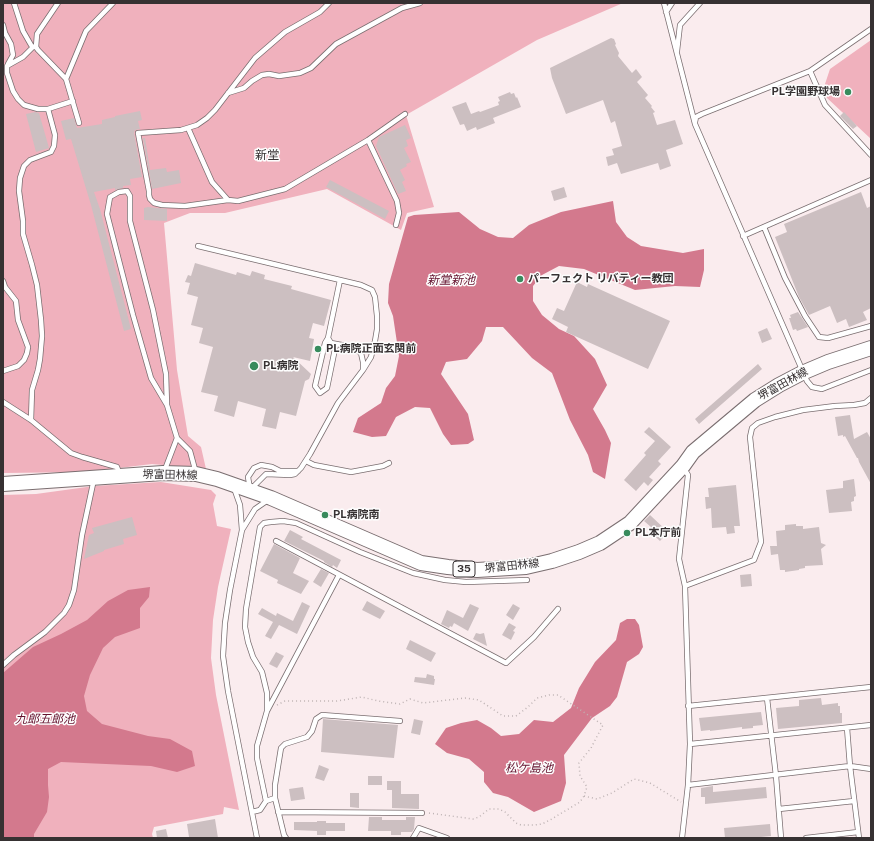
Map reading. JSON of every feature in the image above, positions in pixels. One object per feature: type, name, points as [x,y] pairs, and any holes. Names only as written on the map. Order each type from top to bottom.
[{"type":"main road","name":"堺富田林線","points":[[3,484],[163,472],[196,474],[217,479],[271,498],[421,563],[470,570],[498,570],[526,567],[552,561],[600,543],[630,523],[683,466],[693,452],[755,400],[779,384],[802,373],[828,362],[871,348]]},
{"type":"lane","points":[[14,3],[23,31],[35,47],[66,79],[80,123]]},
{"type":"lane","points":[[7,66],[23,57],[35,47],[37,34],[58,3]]},
{"type":"lane","points":[[329,3],[320,12],[285,32],[255,58],[223,100],[197,125],[188,128],[138,133],[150,199],[154,203],[162,205],[184,206],[228,200],[238,201],[286,189],[368,140],[405,114]]},
{"type":"lane","points":[[228,93],[244,88],[262,75],[269,74],[279,76],[300,73],[311,68],[336,44],[402,8],[420,3]]},
{"type":"lane","points":[[664,3],[695,124],[802,373],[812,387],[822,389],[871,370]]},
{"type":"lane","points":[[666,12],[672,3]]},
{"type":"lane","points":[[677,55],[680,25],[700,3]]},
{"type":"lane","points":[[66,79],[86,31],[110,4]]},
{"type":"lane","points":[[3,25],[11,44],[13,55],[7,66],[7,73],[13,91],[18,99],[24,105],[38,109],[48,109],[73,101]]},
{"type":"lane","points":[[695,124],[696,117],[702,114],[810,71],[871,29]]},
{"type":"lane","points":[[810,71],[825,105],[871,155]]},
{"type":"lane","points":[[31,420],[32,390],[38,370],[42,336],[37,285],[23,234],[23,221],[19,191],[20,178],[24,166],[30,160],[51,152],[54,146],[55,135],[48,109]]},
{"type":"lane","points":[[188,128],[212,182],[228,200]]},
{"type":"lane","points":[[368,140],[397,201],[399,213],[396,225]]},
{"type":"lane","points":[[743,236],[871,180]]},
{"type":"lane","points":[[167,405],[166,374],[153,310],[130,221],[130,196],[127,191],[119,192],[110,197],[107,214],[133,314],[151,378],[167,405],[177,438],[190,452],[196,474]]},
{"type":"lane","points":[[764,227],[785,278],[804,316],[819,336],[828,338],[871,326]]},
{"type":"lane","points":[[198,246],[340,280],[372,290],[375,297],[377,316],[375,341],[371,357],[338,403],[306,461],[295,474],[266,474],[250,490]]},
{"type":"lane","points":[[336,344],[327,388],[320,393],[315,386],[325,343],[328,338],[340,280]]},
{"type":"lane","points":[[3,281],[5,287],[16,301],[18,320],[28,347],[24,360],[18,366],[3,371]]},
{"type":"lane","points":[[328,338],[331,343],[352,347],[361,353],[363,370]]},
{"type":"lane","points":[[686,586],[754,560],[761,542],[750,437],[752,428],[758,423],[775,417],[803,410],[854,405],[864,403],[871,398]]},
{"type":"lane","points":[[3,402],[31,420],[71,453],[117,467],[120,476]]},
{"type":"lane","points":[[163,472],[177,438]]},
{"type":"lane","points":[[306,461],[314,466],[350,472],[383,466],[389,463]]},
{"type":"lane","points":[[250,490],[248,477],[254,468],[261,465],[272,467],[280,471],[298,471]]},
{"type":"lane","points":[[682,838],[688,785],[690,744],[686,586],[679,559],[688,475],[683,466]]},
{"type":"lane","points":[[3,665],[45,632],[64,613],[69,605],[74,590],[82,535],[94,477]]},
{"type":"lane","points":[[233,485],[240,505],[242,530],[225,623],[223,656],[228,691],[257,838]]},
{"type":"lane","points":[[242,530],[255,509],[271,498]]},
{"type":"lane","points":[[252,812],[260,810],[266,800],[257,746],[266,711],[267,693],[262,672],[253,657],[245,627],[246,609],[258,534],[260,527],[264,523],[283,521],[296,523],[360,552],[413,573],[445,580],[466,582],[527,580]]},
{"type":"lane","points":[[276,541],[506,663],[534,637],[558,609]]},
{"type":"lane","points":[[266,711],[339,575]]},
{"type":"lane","points":[[688,706],[871,687]]},
{"type":"lane","points":[[767,698],[772,735],[781,838]]},
{"type":"lane","points":[[286,838],[275,798],[275,785],[281,748],[285,744],[307,737],[312,731],[316,719],[322,715],[400,721]]},
{"type":"lane","points":[[690,744],[871,725]]},
{"type":"lane","points":[[847,728],[858,838]]},
{"type":"lane","points":[[688,785],[776,776],[850,766],[871,769]]},
{"type":"lane","points":[[266,800],[275,798]]},
{"type":"lane","points":[[779,809],[854,801]]},
{"type":"lane","points":[[278,812],[422,813]]},
{"type":"lane","points":[[412,838],[419,828],[447,838]]},
{"type":"lane","points":[[806,838],[858,832]]},
{"type":"path","points":[[266,711],[285,701],[337,701],[362,696],[378,701],[400,704],[410,699],[423,703],[465,698],[479,700],[503,716],[516,716],[537,698],[549,695],[558,695],[603,725],[591,748],[579,763],[580,776],[587,787],[584,796],[580,802],[542,824],[521,825],[516,823],[505,812],[499,809],[489,809],[479,817],[473,818],[422,813]]},
{"type":"path","points":[[584,796],[596,799],[602,797],[612,793],[634,779],[650,783],[686,805]]},
{"type":"shaded area","points":[[3,3],[623,3],[537,40],[406,115],[434,207],[407,213],[401,230],[327,189],[225,213],[190,213],[164,223],[177,370],[188,436],[201,447],[206,469],[152,464],[86,472],[3,473]]},
{"type":"shaded area","name":"PL学園野球場","points":[[871,40],[871,139],[827,98],[824,87],[830,69]]},
{"type":"shaded area","points":[[161,482],[211,490],[216,495],[213,504],[217,526],[231,529],[218,587],[213,620],[211,658],[216,695],[239,810],[224,807],[223,814],[154,827],[152,834],[153,838],[3,838],[3,495],[36,494],[94,486]]},
{"type":"water","name":"新堂新池","points":[[613,201],[616,222],[627,237],[641,246],[683,253],[704,249],[704,270],[700,287],[675,286],[635,290],[584,269],[559,266],[542,275],[533,286],[533,301],[542,315],[559,329],[574,336],[595,359],[607,385],[593,409],[611,443],[605,479],[593,472],[588,455],[570,420],[552,373],[532,358],[503,327],[486,327],[482,341],[467,359],[446,362],[441,374],[468,414],[474,440],[468,444],[451,445],[443,434],[430,408],[415,407],[396,417],[386,436],[372,437],[353,432],[358,418],[381,403],[386,388],[395,376],[399,356],[393,316],[388,303],[389,284],[408,217],[414,215],[459,212],[480,229],[498,237],[513,238],[529,225],[561,212]]},
{"type":"water","name":"九郎五郎池","points":[[150,587],[149,597],[140,608],[140,628],[115,637],[103,648],[90,675],[84,696],[87,711],[102,724],[148,736],[170,739],[192,751],[195,766],[177,772],[151,766],[61,762],[48,769],[49,797],[47,812],[34,834],[34,838],[3,838],[3,673],[33,647],[87,620],[108,601],[128,590]]},
{"type":"water","name":"松ケ島池","points":[[627,619],[635,619],[639,625],[643,647],[639,654],[627,662],[617,697],[610,706],[592,718],[564,755],[566,783],[561,801],[534,812],[508,797],[493,793],[484,782],[484,772],[469,759],[447,753],[435,744],[446,728],[477,720],[501,736],[519,734],[534,720],[553,722],[571,708],[579,688],[595,662],[616,640],[620,623]]},
{"type":"building","points":[[611,38],[614,39],[616,44],[615,45],[619,53],[618,56],[632,73],[636,69],[642,77],[637,82],[648,95],[645,98],[655,112],[653,113],[657,125],[675,120],[683,144],[666,150],[671,166],[660,170],[658,163],[621,174],[617,163],[608,166],[606,157],[614,155],[612,149],[622,146],[615,121],[611,123],[603,100],[566,114],[552,78],[550,68]]},
{"type":"building","points":[[510,92],[511,94],[514,93],[516,98],[517,97],[521,107],[493,118],[495,123],[477,130],[476,127],[467,131],[464,124],[460,125],[452,107],[466,102],[471,114],[480,112],[499,105],[498,102],[500,101],[498,97]]},
{"type":"building","points":[[140,111],[142,120],[138,121],[140,129],[135,130],[134,133],[142,177],[130,179],[131,185],[123,186],[123,188],[94,192],[100,209],[131,329],[124,331],[91,205],[71,139],[66,140],[61,121],[74,118],[77,128],[102,124],[102,120]]},
{"type":"building","points":[[35,112],[39,113],[49,148],[36,152],[26,114]]},
{"type":"building","points":[[844,112],[857,126],[853,129],[840,116]]},
{"type":"building","points":[[405,125],[411,138],[406,140],[408,146],[404,148],[411,162],[406,164],[407,166],[400,170],[405,180],[402,182],[406,191],[398,194],[376,146],[379,137]]},
{"type":"building","points":[[143,138],[145,138],[150,170],[166,168],[167,172],[179,170],[181,183],[152,189]]},
{"type":"building","points":[[330,180],[389,211],[385,219],[326,187]]},
{"type":"building","points":[[564,187],[567,197],[554,201],[551,191]]},
{"type":"building","points":[[861,192],[867,208],[871,206],[871,308],[863,312],[867,320],[849,327],[846,319],[837,323],[830,306],[809,315],[799,297],[775,237],[787,232],[784,224]]},
{"type":"building","points":[[144,208],[167,209],[167,221],[144,220]]},
{"type":"building","points":[[195,263],[236,275],[237,272],[250,276],[252,271],[265,275],[264,279],[292,286],[291,289],[331,300],[324,326],[313,323],[309,338],[314,339],[310,361],[293,357],[311,374],[309,379],[305,381],[296,416],[280,412],[276,429],[262,426],[266,409],[238,401],[234,417],[214,411],[218,396],[201,392],[213,347],[199,343],[203,328],[191,325],[198,297],[187,294],[190,283],[185,282],[188,275],[191,276]]},
{"type":"building","points":[[577,282],[587,287],[588,284],[670,321],[648,369],[566,332],[568,327],[552,319],[557,308],[564,311]]},
{"type":"building","points":[[798,312],[808,327],[797,331],[796,329],[793,330],[789,318],[791,318],[790,315]]},
{"type":"building","points":[[767,328],[772,339],[762,343],[758,332]]},
{"type":"building","points":[[758,364],[762,369],[699,424],[695,419]]},
{"type":"building","points":[[850,415],[854,439],[867,432],[871,439],[871,484],[845,436],[838,436],[835,417]]},
{"type":"building","points":[[649,427],[671,447],[658,461],[661,464],[649,477],[653,480],[648,486],[644,482],[636,491],[624,480],[646,455],[644,453],[655,441],[644,432]]},
{"type":"building","points":[[854,479],[856,496],[854,497],[854,501],[851,502],[852,511],[829,513],[826,490],[843,488],[843,481]]},
{"type":"building","points":[[736,485],[740,526],[734,526],[735,533],[727,534],[726,527],[712,528],[711,508],[706,509],[705,497],[709,497],[708,488]]},
{"type":"building","points":[[650,515],[668,532],[660,541],[648,530],[651,527],[644,521]]},
{"type":"building","points":[[132,517],[137,535],[123,539],[124,544],[104,550],[84,559],[89,535],[94,533],[92,528]]},
{"type":"building","points":[[796,524],[796,526],[803,526],[803,529],[819,527],[821,543],[826,545],[821,549],[823,565],[805,566],[805,568],[799,570],[785,572],[785,570],[780,570],[778,554],[771,555],[770,546],[777,546],[776,531],[785,530],[785,525]]},
{"type":"building","points":[[290,530],[303,537],[301,539],[341,560],[337,568],[333,565],[332,567],[324,561],[284,541]]},
{"type":"building","points":[[274,544],[300,558],[293,573],[309,581],[301,594],[277,583],[278,580],[260,571]]},
{"type":"building","points":[[321,569],[329,573],[321,587],[313,582]]},
{"type":"building","points":[[751,574],[752,586],[741,587],[740,575]]},
{"type":"building","points":[[367,601],[385,611],[380,619],[362,610]]},
{"type":"building","points":[[302,602],[310,606],[297,634],[279,625],[271,639],[265,636],[273,622],[258,614],[262,608],[276,616],[277,613],[293,621]]},
{"type":"building","points":[[470,604],[479,608],[468,631],[454,623],[452,627],[450,626],[449,628],[441,624],[447,610],[463,618]]},
{"type":"building","points":[[513,604],[520,608],[513,620],[506,615]]},
{"type":"building","points":[[509,623],[516,627],[513,631],[515,632],[511,640],[502,635]]},
{"type":"building","points":[[476,633],[484,633],[487,646],[473,639]]},
{"type":"building","points":[[410,640],[436,653],[431,662],[406,649]]},
{"type":"building","points":[[276,652],[284,656],[277,668],[269,664]]},
{"type":"building","points":[[427,674],[434,676],[434,685],[414,682],[415,677],[426,678]]},
{"type":"building","points":[[821,698],[822,705],[838,703],[838,706],[840,706],[840,713],[842,713],[842,723],[778,729],[776,708],[799,706],[799,700]]},
{"type":"building","points":[[761,712],[763,725],[753,726],[753,728],[742,729],[742,727],[701,731],[699,718]]},
{"type":"building","points":[[323,719],[398,725],[394,758],[321,752]]},
{"type":"building","points":[[414,719],[423,721],[420,735],[411,733]]},
{"type":"building","points":[[319,765],[329,769],[324,781],[315,778]]},
{"type":"building","points":[[368,776],[382,776],[382,785],[368,785]]},
{"type":"building","points":[[387,781],[401,781],[401,794],[419,794],[419,809],[392,808],[392,790],[387,790]]},
{"type":"building","points":[[713,786],[713,792],[766,787],[767,798],[705,804],[705,797],[701,797],[701,788]]},
{"type":"building","points":[[303,787],[305,799],[291,801],[289,789]]},
{"type":"building","points":[[350,793],[359,793],[359,808],[350,807]]},
{"type":"building","points":[[369,817],[382,817],[382,820],[406,820],[406,817],[415,817],[414,829],[412,832],[401,832],[401,835],[391,835],[391,831],[368,831]]},
{"type":"building","points":[[215,819],[218,838],[189,837],[187,824]]},
{"type":"building","points":[[326,821],[326,823],[345,823],[345,831],[326,831],[326,835],[317,835],[317,831],[294,830],[294,822]]},
{"type":"building","points":[[770,824],[771,836],[725,838],[724,828]]},
{"type":"building","points":[[166,829],[168,838],[157,838],[156,831]]},
{"type":"place","name":"PL学園野球場","points":[[848,92]]},
{"type":"place","name":"パーフェクト リバティー教団","points":[[520,279]]},
{"type":"place","name":"PL病院正面玄関前","points":[[318,349]]},
{"type":"place","name":"PL病院","points":[[254,366]]},
{"type":"place","name":"PL病院南","points":[[325,515]]},
{"type":"place","name":"PL本庁前","points":[[627,533]]},
{"type":"district","name":"新堂","points":[[267,155]]}]
